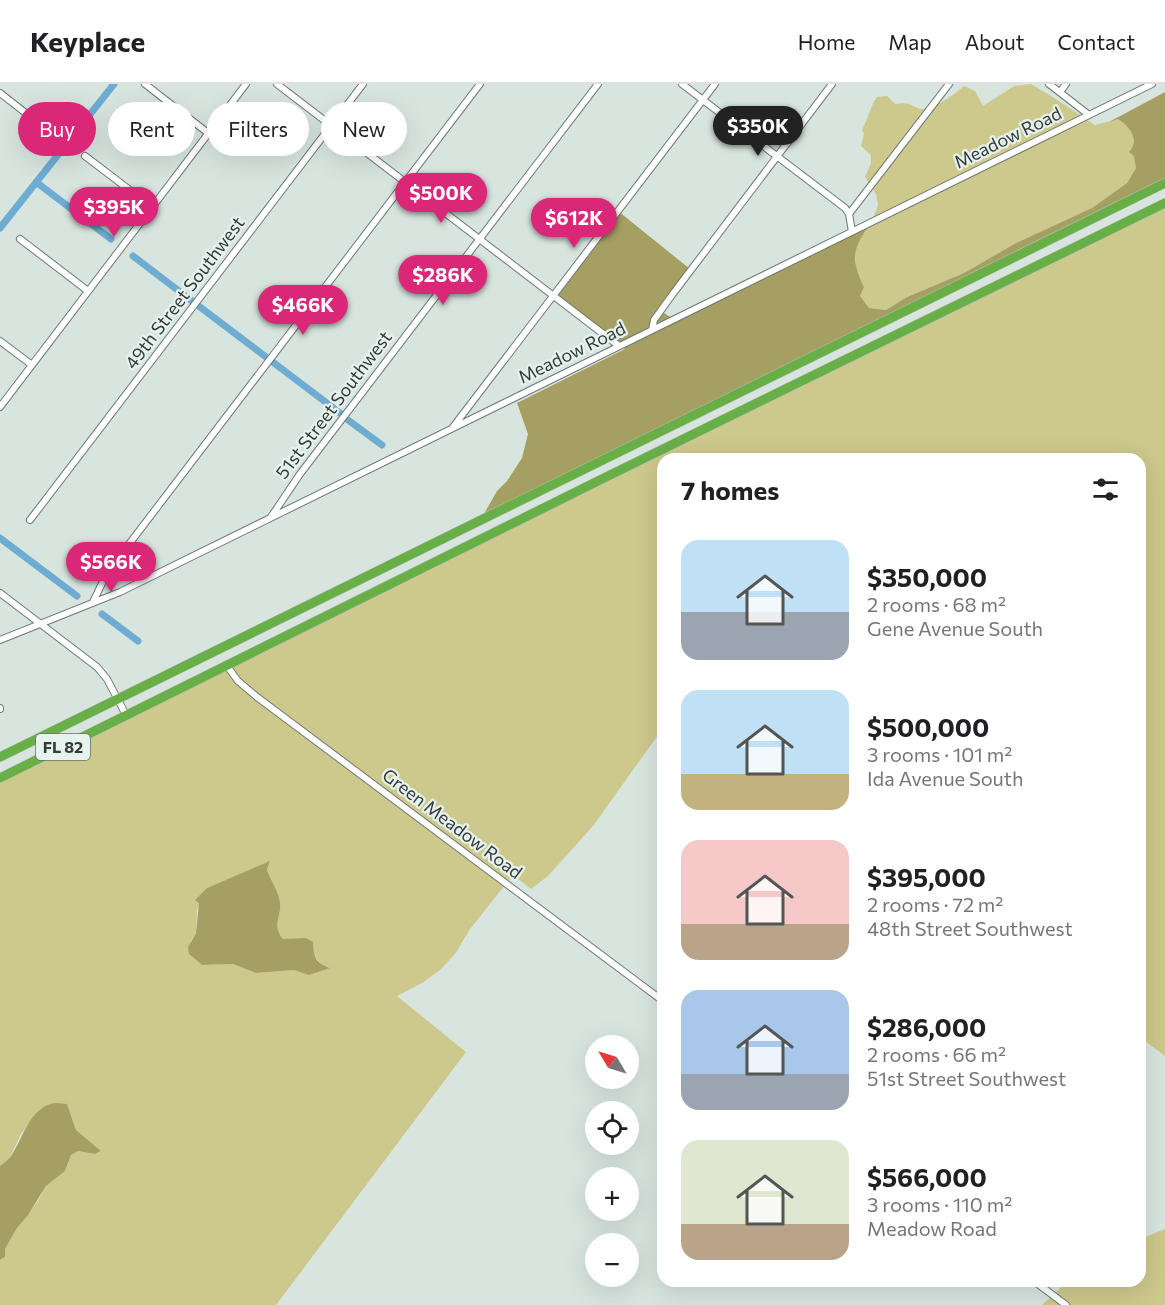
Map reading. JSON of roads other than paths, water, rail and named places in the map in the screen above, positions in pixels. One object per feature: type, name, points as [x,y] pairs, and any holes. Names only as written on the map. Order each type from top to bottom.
[{"type":"highway","name":"FL 82","points":[[0,757],[1165,183]]},
{"type":"highway","name":"FL 82","points":[[0,778],[1165,202]]},
{"type":"highway","points":[[916,305],[924,321]]},
{"type":"street","points":[[145,84],[207,132]]},
{"type":"street","points":[[232,102],[246,84]]},
{"type":"street","points":[[277,84],[321,118]]},
{"type":"street","name":"49th Street Southwest","points":[[349,102],[363,84]]},
{"type":"street","points":[[93,603],[107,573],[480,84]]},
{"type":"street","name":"51st Street Southwest","points":[[271,517],[300,474],[598,84]]},
{"type":"street","points":[[682,84],[845,208],[849,214],[852,232]]},
{"type":"street","points":[[451,429],[715,84]]},
{"type":"street","points":[[652,330],[654,320],[664,304],[832,84]]},
{"type":"street","points":[[849,214],[949,84]]},
{"type":"street","points":[[1049,84],[1089,115]]},
{"type":"street","points":[[1060,92],[1066,84]]},
{"type":"street","name":"Meadow Road","points":[[0,640],[120,591],[1152,84]]},
{"type":"street","points":[[0,93],[18,107]]},
{"type":"street","points":[[0,406],[207,134]]},
{"type":"street","name":"49th Street Southwest","points":[[30,520],[321,139]]},
{"type":"street","points":[[85,156],[152,207]]},
{"type":"street","points":[[371,156],[619,346]]},
{"type":"street","points":[[20,239],[88,291]]},
{"type":"street","points":[[0,341],[32,365]]},
{"type":"street","points":[[0,593],[96,667],[107,679],[126,715]]},
{"type":"street","name":"Green Meadow Road","points":[[227,666],[238,681],[257,697],[657,997]]},
{"type":"street","points":[[1042,1287],[1066,1305]]},
{"type":"waterway","points":[[0,228],[114,84]]},
{"type":"waterway","points":[[36,182],[111,239]]},
{"type":"waterway","points":[[133,256],[192,301]]},
{"type":"waterway","points":[[200,307],[266,357]]},
{"type":"waterway","points":[[274,363],[340,413]]},
{"type":"waterway","points":[[348,420],[382,445]]},
{"type":"waterway","points":[[0,538],[77,596]]},
{"type":"waterway","points":[[102,614],[138,641]]}]
